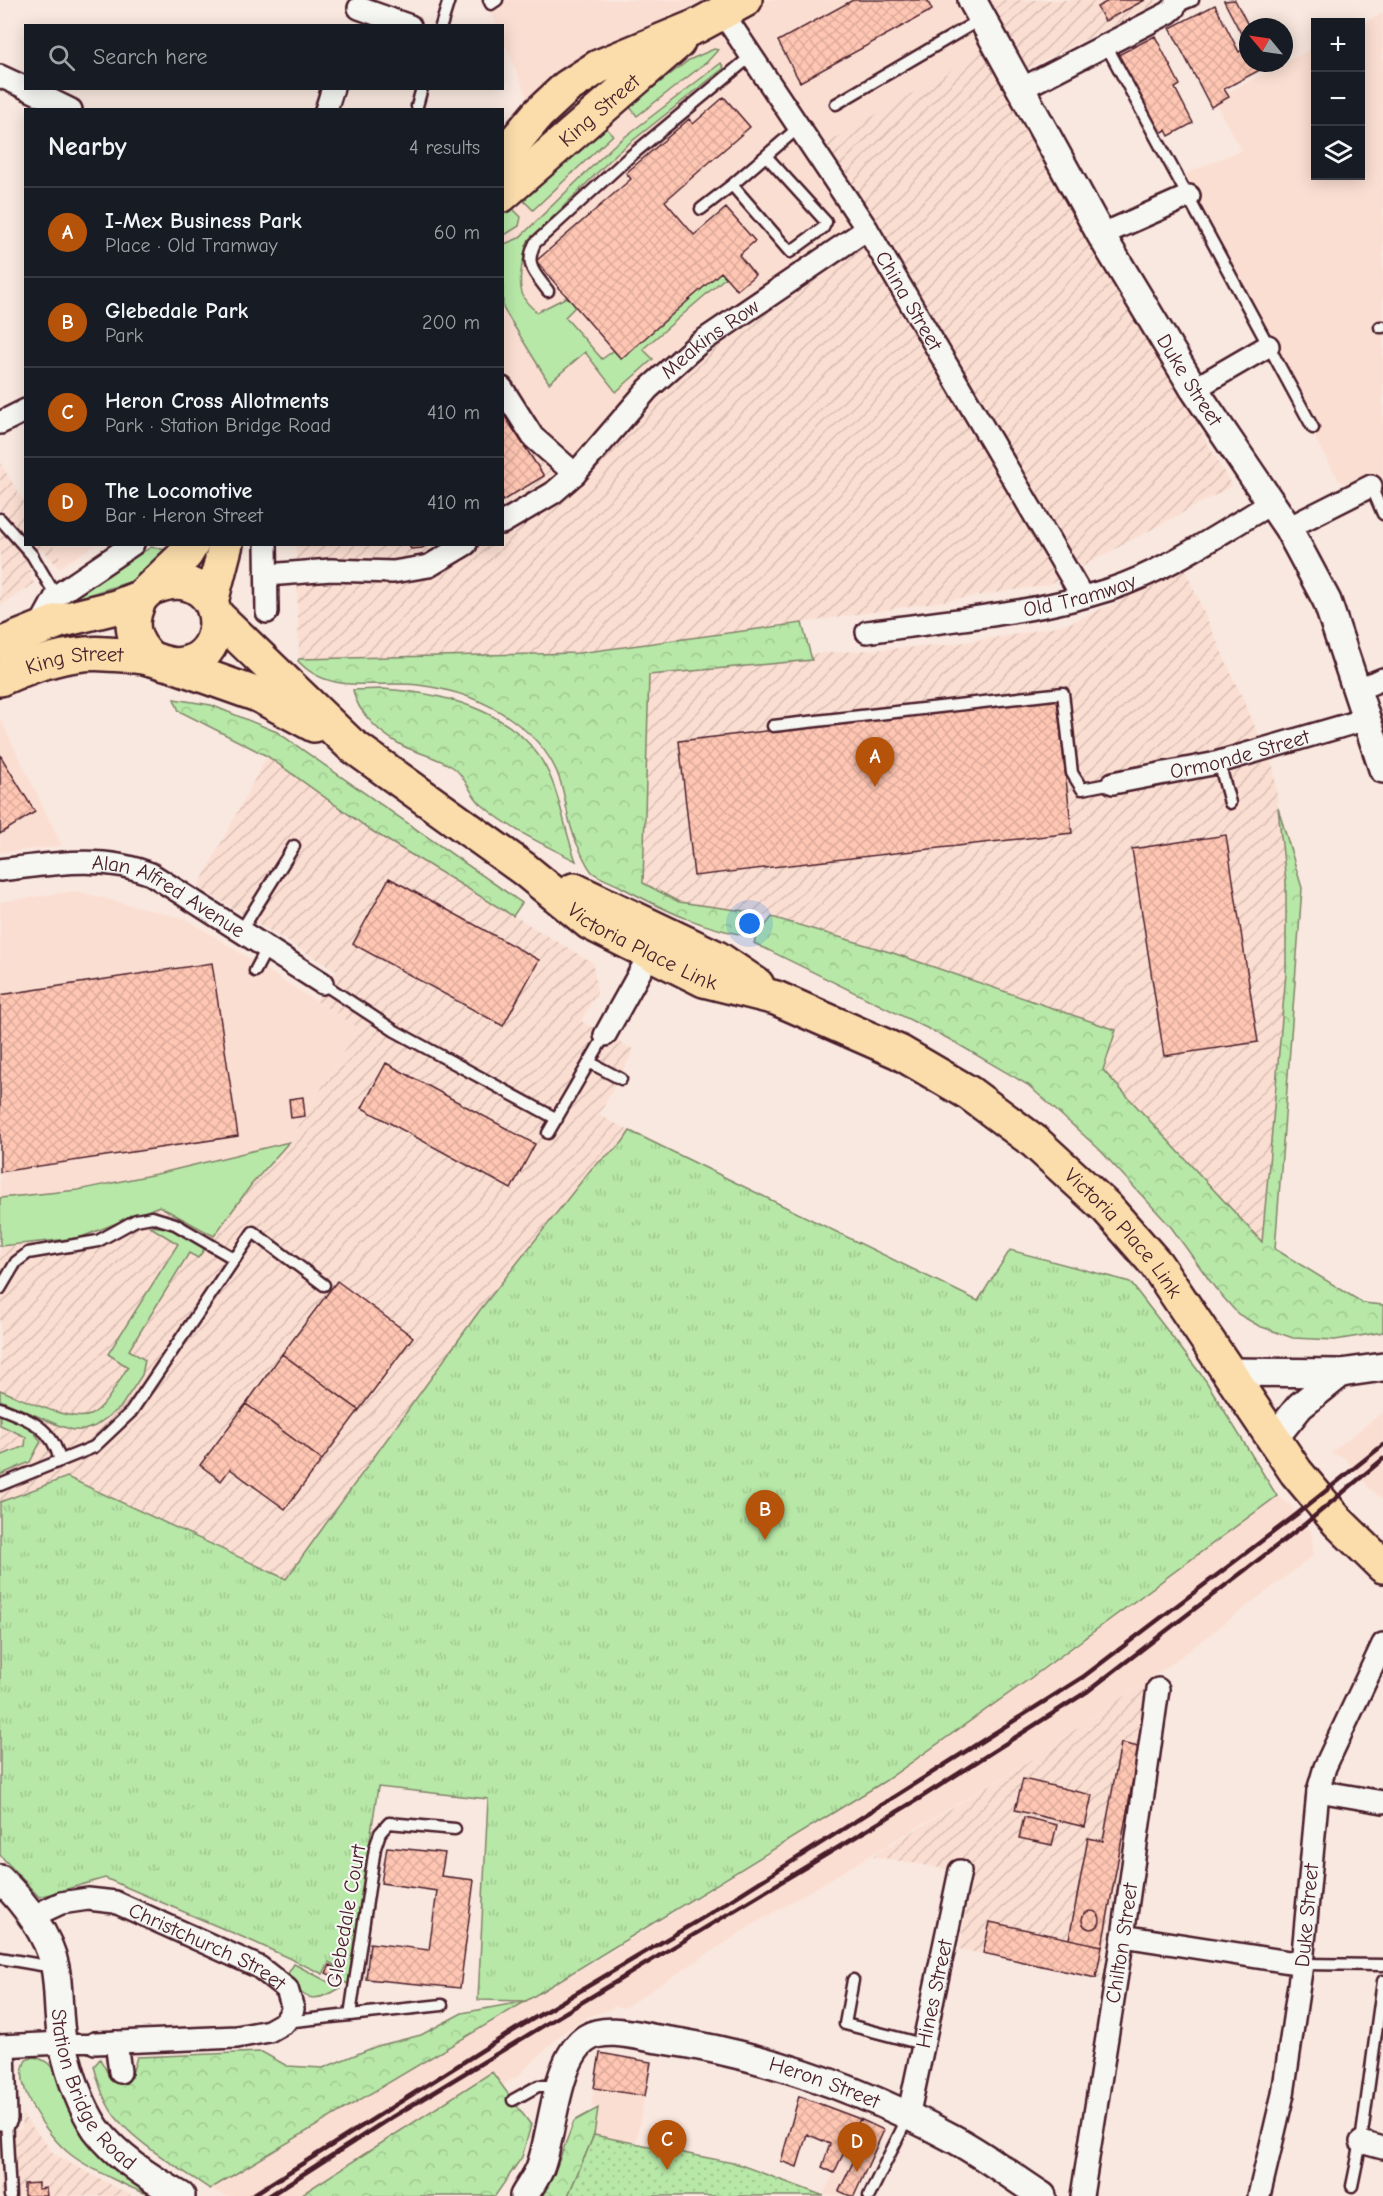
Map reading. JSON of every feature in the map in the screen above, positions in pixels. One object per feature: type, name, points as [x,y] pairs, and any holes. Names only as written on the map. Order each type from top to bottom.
[{"type":"main road","name":"King Street","points":[[504,187],[512,153],[538,114],[567,87],[598,67],[721,13]]},
{"type":"main road","name":"King Street","points":[[164,663],[141,649],[134,636],[132,621],[147,592],[186,554],[191,546]]},
{"type":"main road","points":[[164,663],[191,663],[203,655],[212,643],[216,629],[214,609],[226,546]]},
{"type":"main road","name":"King Street","points":[[0,645],[38,629],[147,592],[166,582],[189,584],[201,591],[214,609]]},
{"type":"main road","name":"Victoria Place Link","points":[[214,609],[350,744]]},
{"type":"main road","name":"King Street","points":[[0,679],[73,655],[104,653],[164,663]]},
{"type":"main road","name":"Victoria Place Link","points":[[164,663],[258,695],[350,744],[524,869],[590,923],[704,980],[776,998],[899,1052],[969,1093],[1035,1142],[1079,1181],[1132,1236],[1156,1264],[1275,1437],[1296,1472],[1338,1522],[1383,1566]]},
{"type":"main road","name":"Victoria Place Link","points":[[524,869],[583,894],[717,958],[776,998]]},
{"type":"street","points":[[1019,90],[1181,3]]},
{"type":"street","name":"Duke Street","points":[[977,9],[1019,90],[1101,235],[1194,389],[1288,528],[1327,601],[1383,770]]},
{"type":"street","points":[[358,11],[403,24]]},
{"type":"street","name":"China Street","points":[[721,13],[867,229],[1082,596]]},
{"type":"street","points":[[0,77],[24,87]]},
{"type":"street","points":[[30,90],[67,108]]},
{"type":"street","points":[[327,108],[332,90]]},
{"type":"street","points":[[1101,235],[1189,196]]},
{"type":"street","name":"Meakins Row","points":[[504,522],[553,493],[575,474],[648,389],[698,344],[867,229]]},
{"type":"street","points":[[1194,389],[1268,346]]},
{"type":"street","points":[[504,391],[533,437],[575,474]]},
{"type":"street","points":[[0,423],[24,411]]},
{"type":"street","points":[[1288,528],[1371,486]]},
{"type":"street","name":"Old Tramway","points":[[867,632],[1022,610],[1112,588],[1153,571],[1272,503]]},
{"type":"street","name":"King Street","points":[[38,629],[56,596],[131,546]]},
{"type":"street","points":[[266,546],[267,612]]},
{"type":"street","points":[[267,575],[331,570],[393,572],[429,566],[463,546]]},
{"type":"street","points":[[1358,689],[1383,679]]},
{"type":"street","name":"Ormonde Street","points":[[1113,783],[1219,762],[1367,719]]},
{"type":"street","name":"Alan Alfred Avenue","points":[[0,870],[68,862],[128,865],[151,874],[322,983]]},
{"type":"street","points":[[605,1035],[650,954]]},
{"type":"street","points":[[1229,1372],[1341,1373],[1383,1367]]},
{"type":"street","points":[[1275,1437],[1300,1406],[1341,1373]]},
{"type":"street","name":"Duke Street","points":[[1260,2196],[1283,2094],[1302,1964],[1318,1791],[1325,1767],[1383,1644]]},
{"type":"street","name":"Chilton Street","points":[[1082,2196],[1123,1936],[1158,1689]]},
{"type":"street","points":[[1318,1791],[1383,1802]]},
{"type":"street","name":"Hines Street","points":[[908,2117],[960,1871]]},
{"type":"street","name":"Station Bridge Road","points":[[0,1879],[17,1896],[50,1950],[56,1977],[63,2043],[79,2095],[96,2128],[130,2163],[182,2196]]},
{"type":"street","name":"Christchurch Street","points":[[2,2046],[237,2037],[269,2031],[285,2022],[293,2008],[287,1989],[259,1967],[115,1902],[88,1899],[61,1903],[31,1917]]},
{"type":"street","points":[[1123,1936],[1302,1964]]},
{"type":"street","name":"Heron Street","points":[[561,2086],[574,2051],[588,2037],[598,2033],[616,2033],[716,2048],[775,2063],[908,2117],[955,2139],[1042,2196]]},
{"type":"street","points":[[106,2043],[120,2072]]},
{"type":"street","points":[[2,2046],[3,2119]]},
{"type":"street","points":[[524,2196],[539,2170],[561,2086]]},
{"type":"street","points":[[1361,2142],[1383,2148]]},
{"type":"lane","points":[[442,24],[449,0]]},
{"type":"lane","points":[[489,0],[491,4],[497,0]]},
{"type":"lane","points":[[836,104],[977,9]]},
{"type":"lane","points":[[1106,45],[1313,428]]},
{"type":"lane","points":[[548,291],[530,265],[529,255],[535,243],[627,159],[750,57]]},
{"type":"lane","points":[[417,106],[421,90]]},
{"type":"lane","points":[[701,209],[767,157],[798,128]]},
{"type":"lane","points":[[732,185],[790,252],[824,228],[826,222],[821,214],[767,157]]},
{"type":"lane","points":[[1371,486],[1383,514]]},
{"type":"lane","points":[[0,519],[32,555],[56,596]]},
{"type":"lane","points":[[773,726],[1063,693],[1072,773],[1082,789],[1113,783]]},
{"type":"lane","points":[[1219,762],[1230,803]]},
{"type":"lane","points":[[241,931],[294,846]]},
{"type":"lane","points":[[255,971],[267,948]]},
{"type":"lane","points":[[322,983],[395,1031],[557,1119]]},
{"type":"lane","points":[[548,1133],[605,1035]]},
{"type":"lane","points":[[589,1062],[621,1079]]},
{"type":"lane","points":[[0,1289],[16,1262],[28,1253],[98,1241],[136,1220],[152,1217],[175,1224],[235,1258]]},
{"type":"lane","points":[[0,1485],[94,1447],[131,1412],[253,1232],[324,1285]]},
{"type":"lane","points":[[0,1408],[45,1429],[58,1449],[60,1461]]},
{"type":"lane","name":"Glebedale Court","points":[[350,2015],[369,1882],[380,1833],[389,1823],[400,1822],[455,1829]]},
{"type":"lane","points":[[0,1958],[56,1977]]},
{"type":"lane","points":[[1302,1964],[1383,1965]]},
{"type":"lane","points":[[853,1980],[846,2024],[922,2044]]},
{"type":"lane","points":[[1352,2186],[1361,2142],[1383,1981]]},
{"type":"lane","points":[[285,2022],[442,2005]]},
{"type":"lane","points":[[513,2100],[538,2086],[561,2086]]},
{"type":"lane","points":[[869,2196],[908,2117]]},
{"type":"lane","points":[[3,2119],[10,2196]]},
{"type":"shaded area","points":[[486,0],[990,0],[988,1],[1007,37],[879,237],[764,308],[584,478],[536,429],[504,370],[504,210],[718,28],[698,3],[563,73],[529,102],[504,41],[504,24],[497,24]]},
{"type":"shaded area","points":[[990,0],[1158,0],[1154,5],[1029,68],[1023,67],[988,2]]},
{"type":"shaded area","points":[[1383,13],[1383,526],[1372,506],[1338,479],[1170,180],[1242,150],[1213,100],[1267,72],[1293,72],[1293,58],[1311,49],[1311,180],[1365,180],[1365,22]]},
{"type":"shaded area","points":[[985,50],[1232,486],[1048,585],[802,623],[579,653],[299,659],[296,546],[504,546],[504,370],[536,429],[584,477],[659,387],[764,308],[878,238],[816,150]]},
{"type":"shaded area","points":[[0,463],[24,501],[24,546],[53,546],[65,564],[59,568],[43,550],[26,558],[34,584],[0,606]]},
{"type":"shaded area","points":[[53,546],[93,546],[65,564]]},
{"type":"shaded area","points":[[1185,570],[1274,769],[1286,882],[1286,973],[1262,1242],[1103,1070],[1115,1030],[893,953],[772,917],[679,902],[643,883],[649,675],[811,660],[810,654],[947,645],[1019,634],[1073,622]]},
{"type":"shaded area","points":[[0,718],[62,846],[0,853]]},
{"type":"shaded area","points":[[267,756],[372,831],[593,963],[597,993],[581,1021],[634,1050],[599,1115],[630,1131],[622,1143],[592,1168],[480,1310],[286,1579],[67,1478],[0,1502],[0,1198],[78,1190],[161,1173],[289,1142],[358,1028],[316,1001],[336,971],[198,887]]},
{"type":"shaded area","points":[[75,891],[187,919],[358,1028],[289,1142],[161,1173],[78,1190],[0,1198],[0,902]]},
{"type":"shaded area","points":[[1383,1412],[1382,1499],[1368,1487],[1345,1458],[1330,1453]]},
{"type":"shaded area","points":[[1277,1496],[1288,1503],[1311,1532],[1314,1555],[1166,1668],[1023,1765],[754,1924],[624,2008],[615,2006],[590,2016],[563,2033],[517,2077],[502,2085],[531,2125],[522,2157],[495,2196],[226,2196],[210,2189],[620,1946],[885,1781],[1028,1680]]},
{"type":"shaded area","points":[[1150,1679],[1100,1978],[959,1949],[973,1874],[873,1856],[1023,1765]]},
{"type":"shaded area","points":[[600,2053],[651,2062],[636,2142],[594,2135],[598,2108],[591,2106]]},
{"type":"shaded area","points":[[21,2113],[55,2155],[132,2196],[0,2196],[0,2131],[22,2129]]},
{"type":"shaded area","points":[[860,2119],[884,2130],[854,2196],[823,2195]]},
{"type":"green space","points":[[714,49],[718,50],[707,62],[637,116],[629,106],[689,60]]},
{"type":"green space","points":[[721,63],[724,68],[617,153],[533,237],[524,258],[521,284],[525,300],[537,312],[567,297],[576,306],[565,317],[602,359],[721,272],[726,277],[643,349],[653,359],[616,392],[585,352],[549,383],[504,310],[504,244],[519,238],[613,146]]},
{"type":"green space","points":[[603,125],[613,135],[533,210],[519,196]]},
{"type":"green space","points":[[511,207],[521,217],[519,226],[504,235],[504,211]]},
{"type":"green space","points":[[151,547],[177,552],[145,577],[78,598],[79,595]]},
{"type":"green space","points":[[802,623],[812,660],[649,675],[643,883],[679,902],[758,913],[757,936],[772,917],[893,953],[1116,1030],[1103,1070],[1262,1242],[1286,973],[1286,882],[1278,808],[1302,888],[1275,1249],[1363,1303],[1383,1305],[1383,1332],[1335,1340],[1293,1338],[1259,1326],[1238,1314],[1215,1288],[1171,1227],[1099,1149],[1028,1085],[949,1039],[754,943],[756,937],[720,930],[686,918],[592,872],[574,838],[556,769],[537,742],[501,712],[467,696],[430,687],[339,683],[324,679],[298,661],[299,659],[579,653]]},
{"type":"green space","points":[[353,690],[408,691],[458,702],[504,723],[524,738],[540,758],[552,781],[576,861],[527,836],[492,813],[477,800],[454,768],[403,746],[379,730],[365,715],[355,699]]},
{"type":"green space","points":[[174,699],[211,705],[277,732],[522,903],[513,916],[372,831],[267,756],[179,711]]},
{"type":"green space","points":[[630,1131],[978,1301],[1010,1250],[1130,1282],[1206,1381],[1277,1496],[1028,1680],[885,1781],[526,2001],[478,2000],[488,1799],[378,1787],[348,1984],[337,1979],[342,1970],[329,1962],[323,1974],[105,1878],[39,1897],[0,1855],[0,1502],[67,1477],[286,1579],[480,1310],[592,1168],[622,1143]]},
{"type":"green space","points":[[289,1142],[251,1185],[214,1236],[159,1206],[79,1238],[0,1246],[0,1198],[78,1190],[161,1173]]},
{"type":"green space","points":[[149,1226],[169,1228],[205,1248],[198,1258],[189,1253],[129,1350],[145,1360],[142,1375],[120,1408],[95,1426],[84,1430],[73,1430],[0,1400],[0,1390],[58,1412],[81,1417],[96,1412],[101,1407],[128,1367],[108,1354],[178,1244]]},
{"type":"green space","points":[[0,1415],[29,1427],[41,1441],[30,1462],[0,1475],[0,1456],[25,1446],[26,1437],[0,1425]]},
{"type":"green space","points":[[294,1964],[340,1988],[316,1998],[304,1995],[287,1975]]},
{"type":"green space","points":[[526,2001],[210,2189],[150,2149],[128,2131],[106,2102],[94,2066],[100,2059],[110,2077],[131,2077],[137,2057],[262,2052],[287,2066],[323,2068],[377,2046],[421,2035],[462,2013]]},
{"type":"green space","points":[[34,2057],[47,2062],[157,2196],[112,2179],[87,2165],[70,2154],[52,2136],[34,2111],[24,2084],[23,2071],[26,2060]]},
{"type":"green space","points":[[492,2072],[531,2125],[522,2157],[495,2196],[299,2196]]},
{"type":"green space","points":[[598,2108],[594,2135],[568,2196],[538,2196],[557,2166],[574,2121]]},
{"type":"green space","points":[[594,2135],[738,2164],[824,2196],[568,2196]]},
{"type":"building","points":[[853,0],[927,0],[932,10],[800,82],[778,41]]},
{"type":"building","points":[[1110,0],[1145,0],[1105,21],[1097,7]]},
{"type":"building","points":[[1235,0],[1244,18],[1239,18],[1239,30],[1224,1]]},
{"type":"building","points":[[1215,5],[1239,52],[1239,72],[1256,72],[1224,89],[1229,97],[1211,107],[1170,28]]},
{"type":"building","points":[[1155,36],[1180,85],[1175,88],[1193,123],[1169,136],[1166,130],[1159,134],[1118,55]]},
{"type":"building","points":[[724,97],[750,127],[665,201],[694,235],[726,208],[755,241],[739,255],[755,275],[737,290],[721,272],[621,359],[536,261],[631,179],[626,173],[689,119],[693,124]]},
{"type":"building","points":[[504,415],[544,476],[504,500]]},
{"type":"building","points":[[409,546],[426,546],[422,548],[411,549]]},
{"type":"building","points":[[1057,698],[1072,833],[694,876],[679,741]]},
{"type":"building","points":[[0,755],[35,812],[0,834]]},
{"type":"building","points":[[1226,835],[1258,1042],[1164,1056],[1132,849]]},
{"type":"building","points":[[389,878],[539,960],[503,1026],[353,944]]},
{"type":"building","points":[[212,963],[238,1136],[0,1172],[0,995]]},
{"type":"building","points":[[386,1063],[535,1144],[511,1189],[362,1108]]},
{"type":"building","points":[[303,1097],[305,1116],[291,1118],[289,1099]]},
{"type":"building","points":[[337,1281],[413,1337],[359,1410],[282,1354]]},
{"type":"building","points":[[282,1354],[359,1410],[322,1460],[246,1404]]},
{"type":"building","points":[[246,1404],[322,1460],[285,1509],[230,1469],[221,1481],[200,1465]]},
{"type":"building","points":[[1121,1743],[1139,1747],[1102,1946],[1069,1939],[1088,1838],[1103,1841]]},
{"type":"building","points":[[1023,1779],[1092,1795],[1085,1827],[1015,1810]]},
{"type":"building","points":[[1024,1817],[1057,1825],[1052,1845],[1019,1838]]},
{"type":"building","points":[[387,1847],[445,1853],[441,1876],[474,1880],[460,1988],[366,1979],[370,1943],[429,1950],[437,1891],[381,1883]]},
{"type":"building","points":[[1091,1911],[1097,1914],[1100,1920],[1097,1926],[1091,1929],[1085,1926],[1082,1920],[1085,1914]]},
{"type":"building","points":[[990,1922],[1102,1946],[1096,1978],[983,1953]]},
{"type":"building","points":[[330,1965],[340,1970],[336,1978],[326,1973]]},
{"type":"building","points":[[600,2053],[651,2062],[645,2096],[594,2088]]},
{"type":"building","points":[[799,2096],[860,2119],[834,2173],[822,2167],[830,2144],[807,2134],[797,2167],[781,2161]]},
{"type":"building","points":[[860,2119],[884,2130],[854,2196],[850,2196],[839,2191],[858,2152],[847,2147]]},
{"type":"building","points":[[38,2183],[38,2189],[46,2188],[47,2196],[24,2196],[24,2184]]},
{"type":"railway","points":[[251,2196],[516,2029],[709,1914],[1083,1677],[1297,1514],[1383,1445]]},
{"type":"railway","points":[[269,2196],[384,2122],[920,1798],[1088,1691],[1305,1524],[1383,1459]]},
{"type":"place","name":"I-Mex Business Park","points":[[875,787]]},
{"type":"place","name":"Glebedale Park","points":[[765,1540]]},
{"type":"place","name":"Heron Cross Allotments","points":[[667,2170]]},
{"type":"place","name":"The Locomotive","points":[[857,2172]]}]
